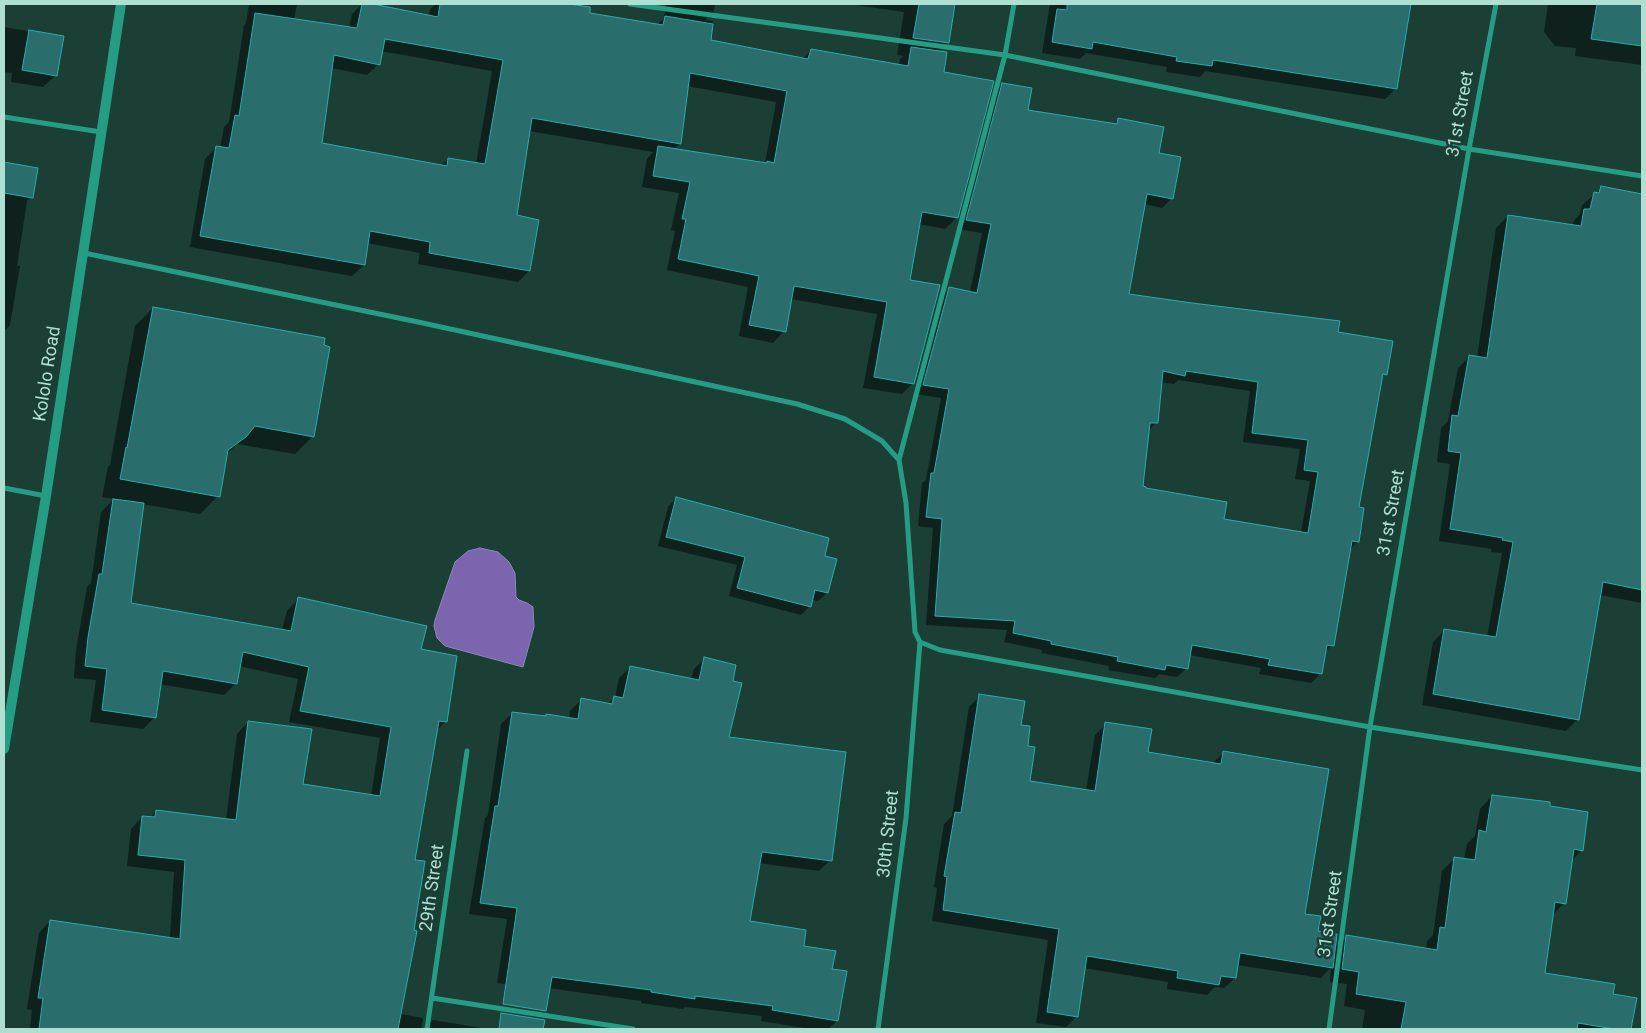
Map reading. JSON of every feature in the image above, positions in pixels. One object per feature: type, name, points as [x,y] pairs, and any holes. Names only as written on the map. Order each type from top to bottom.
[{"type":"street","name":"Kololo Road","points":[[4,749],[46,496],[121,4]]},
{"type":"street","points":[[630,4],[1005,55],[1468,149],[1642,176]]},
{"type":"street","points":[[899,460],[1005,55],[1014,4]]},
{"type":"street","name":"31st Street","points":[[1329,1029],[1370,727],[1468,149],[1496,4]]},
{"type":"street","points":[[4,117],[101,132]]},
{"type":"street","points":[[84,253],[409,320],[797,404],[845,419],[882,441],[899,460]]},
{"type":"street","name":"30th Street","points":[[878,1029],[906,818],[920,642],[915,632],[906,503],[899,460]]},
{"type":"street","points":[[4,488],[46,496]]},
{"type":"street","points":[[920,642],[940,650],[1370,727],[1642,770]]},
{"type":"street","name":"29th Street","points":[[427,1029],[466,751]]},
{"type":"street","points":[[432,998],[615,1028],[634,1029]]},
{"type":"shaded area","points":[[480,548],[498,552],[509,562],[515,573],[516,597],[533,607],[534,627],[523,667],[445,646],[437,638],[434,626],[435,620],[455,562],[468,551]]},
{"type":"building","points":[[362,4],[373,4],[438,17],[440,4],[569,4],[590,7],[590,13],[663,25],[665,16],[713,24],[711,40],[808,59],[811,49],[908,66],[911,47],[947,52],[944,72],[994,81],[958,218],[922,212],[910,280],[940,285],[914,384],[874,377],[887,302],[794,286],[786,332],[749,325],[759,276],[678,259],[686,219],[682,219],[690,182],[653,176],[658,146],[774,163],[787,91],[690,73],[681,144],[532,118],[517,215],[539,220],[530,271],[429,253],[430,242],[370,231],[365,265],[200,236],[216,146],[229,148],[235,115],[239,116],[255,13],[357,28]],"holes":[[[385,39],[503,60],[485,164],[448,158],[447,166],[322,143],[334,55],[380,65]]]},
{"type":"building","points":[[919,4],[955,4],[949,43],[913,38]]},
{"type":"building","points":[[1067,4],[1411,4],[1397,89],[1213,60],[1212,66],[1176,61],[1177,57],[1093,42],[1092,49],[1052,42],[1057,9],[1067,10]]},
{"type":"building","points":[[1597,4],[1642,4],[1642,46],[1591,39]]},
{"type":"building","points":[[29,30],[64,36],[57,76],[22,70]]},
{"type":"building","points":[[1002,83],[1032,88],[1028,110],[1117,124],[1118,118],[1164,127],[1159,153],[1181,157],[1173,199],[1147,194],[1129,294],[1340,321],[1338,332],[1393,341],[1387,375],[1383,374],[1359,507],[1364,508],[1359,542],[1352,541],[1334,646],[1327,645],[1322,674],[1268,665],[1270,659],[1192,645],[1188,669],[1166,665],[1165,670],[1117,661],[1118,657],[1051,644],[1051,641],[1013,633],[1015,621],[935,616],[942,519],[926,517],[931,473],[934,473],[949,389],[923,385],[949,287],[977,293],[991,224],[966,220]],"holes":[[[1163,371],[1185,376],[1186,371],[1258,382],[1252,433],[1308,440],[1304,470],[1318,472],[1308,533],[1224,519],[1227,502],[1143,486],[1150,423],[1158,423]]]},
{"type":"building","points":[[4,162],[38,168],[33,198],[4,193]]},
{"type":"building","points":[[1601,186],[1642,194],[1642,590],[1603,582],[1579,720],[1433,694],[1444,629],[1496,637],[1513,542],[1502,540],[1503,538],[1450,529],[1461,453],[1448,451],[1452,415],[1458,416],[1469,355],[1487,358],[1508,215],[1581,226],[1584,209],[1590,209],[1594,192],[1599,193]]},
{"type":"building","points":[[153,307],[325,338],[324,345],[330,347],[314,437],[255,426],[246,437],[228,450],[220,497],[120,479]]},
{"type":"building","points":[[676,497],[829,538],[825,556],[837,559],[828,593],[815,590],[811,607],[737,588],[745,557],[666,537]]},
{"type":"building","points":[[113,499],[144,503],[131,603],[291,631],[298,597],[427,626],[421,649],[457,656],[447,722],[439,721],[415,860],[425,861],[414,930],[417,931],[398,1029],[39,1029],[43,998],[38,998],[50,920],[180,939],[185,860],[138,855],[142,816],[155,817],[156,810],[236,820],[248,721],[312,729],[303,784],[380,796],[391,727],[300,711],[309,667],[243,652],[237,684],[163,671],[156,718],[102,710],[107,669],[85,666],[88,637],[99,574],[102,574]]},
{"type":"building","points":[[704,657],[736,665],[733,681],[742,683],[729,737],[846,752],[832,861],[762,852],[750,921],[806,930],[804,946],[836,951],[832,969],[847,971],[838,1021],[772,1010],[773,1006],[695,996],[695,999],[651,992],[651,990],[552,977],[546,1011],[503,1004],[517,908],[480,903],[495,806],[498,806],[512,712],[546,716],[546,714],[578,719],[581,698],[612,704],[614,696],[623,698],[630,666],[699,680]]},
{"type":"building","points":[[979,694],[1025,701],[1021,725],[1030,726],[1028,746],[1035,747],[1030,781],[1095,791],[1105,722],[1152,729],[1148,752],[1221,764],[1223,751],[1329,769],[1305,914],[1321,916],[1318,931],[1337,934],[1333,968],[1240,953],[1236,978],[1221,976],[1219,985],[1177,978],[1178,971],[1087,956],[1078,1017],[1047,1012],[1059,929],[943,910],[947,877],[944,876],[955,812],[961,813]]},
{"type":"building","points":[[1492,795],[1550,802],[1550,806],[1588,812],[1583,851],[1574,849],[1566,904],[1555,902],[1545,973],[1615,984],[1613,994],[1637,998],[1631,1029],[1614,1029],[1578,1023],[1577,1029],[1401,1029],[1406,1002],[1356,994],[1359,972],[1342,969],[1346,935],[1437,950],[1440,927],[1445,928],[1454,857],[1475,860],[1479,830],[1486,832]]},
{"type":"building","points":[[501,1013],[545,1020],[543,1029],[499,1029]]}]
